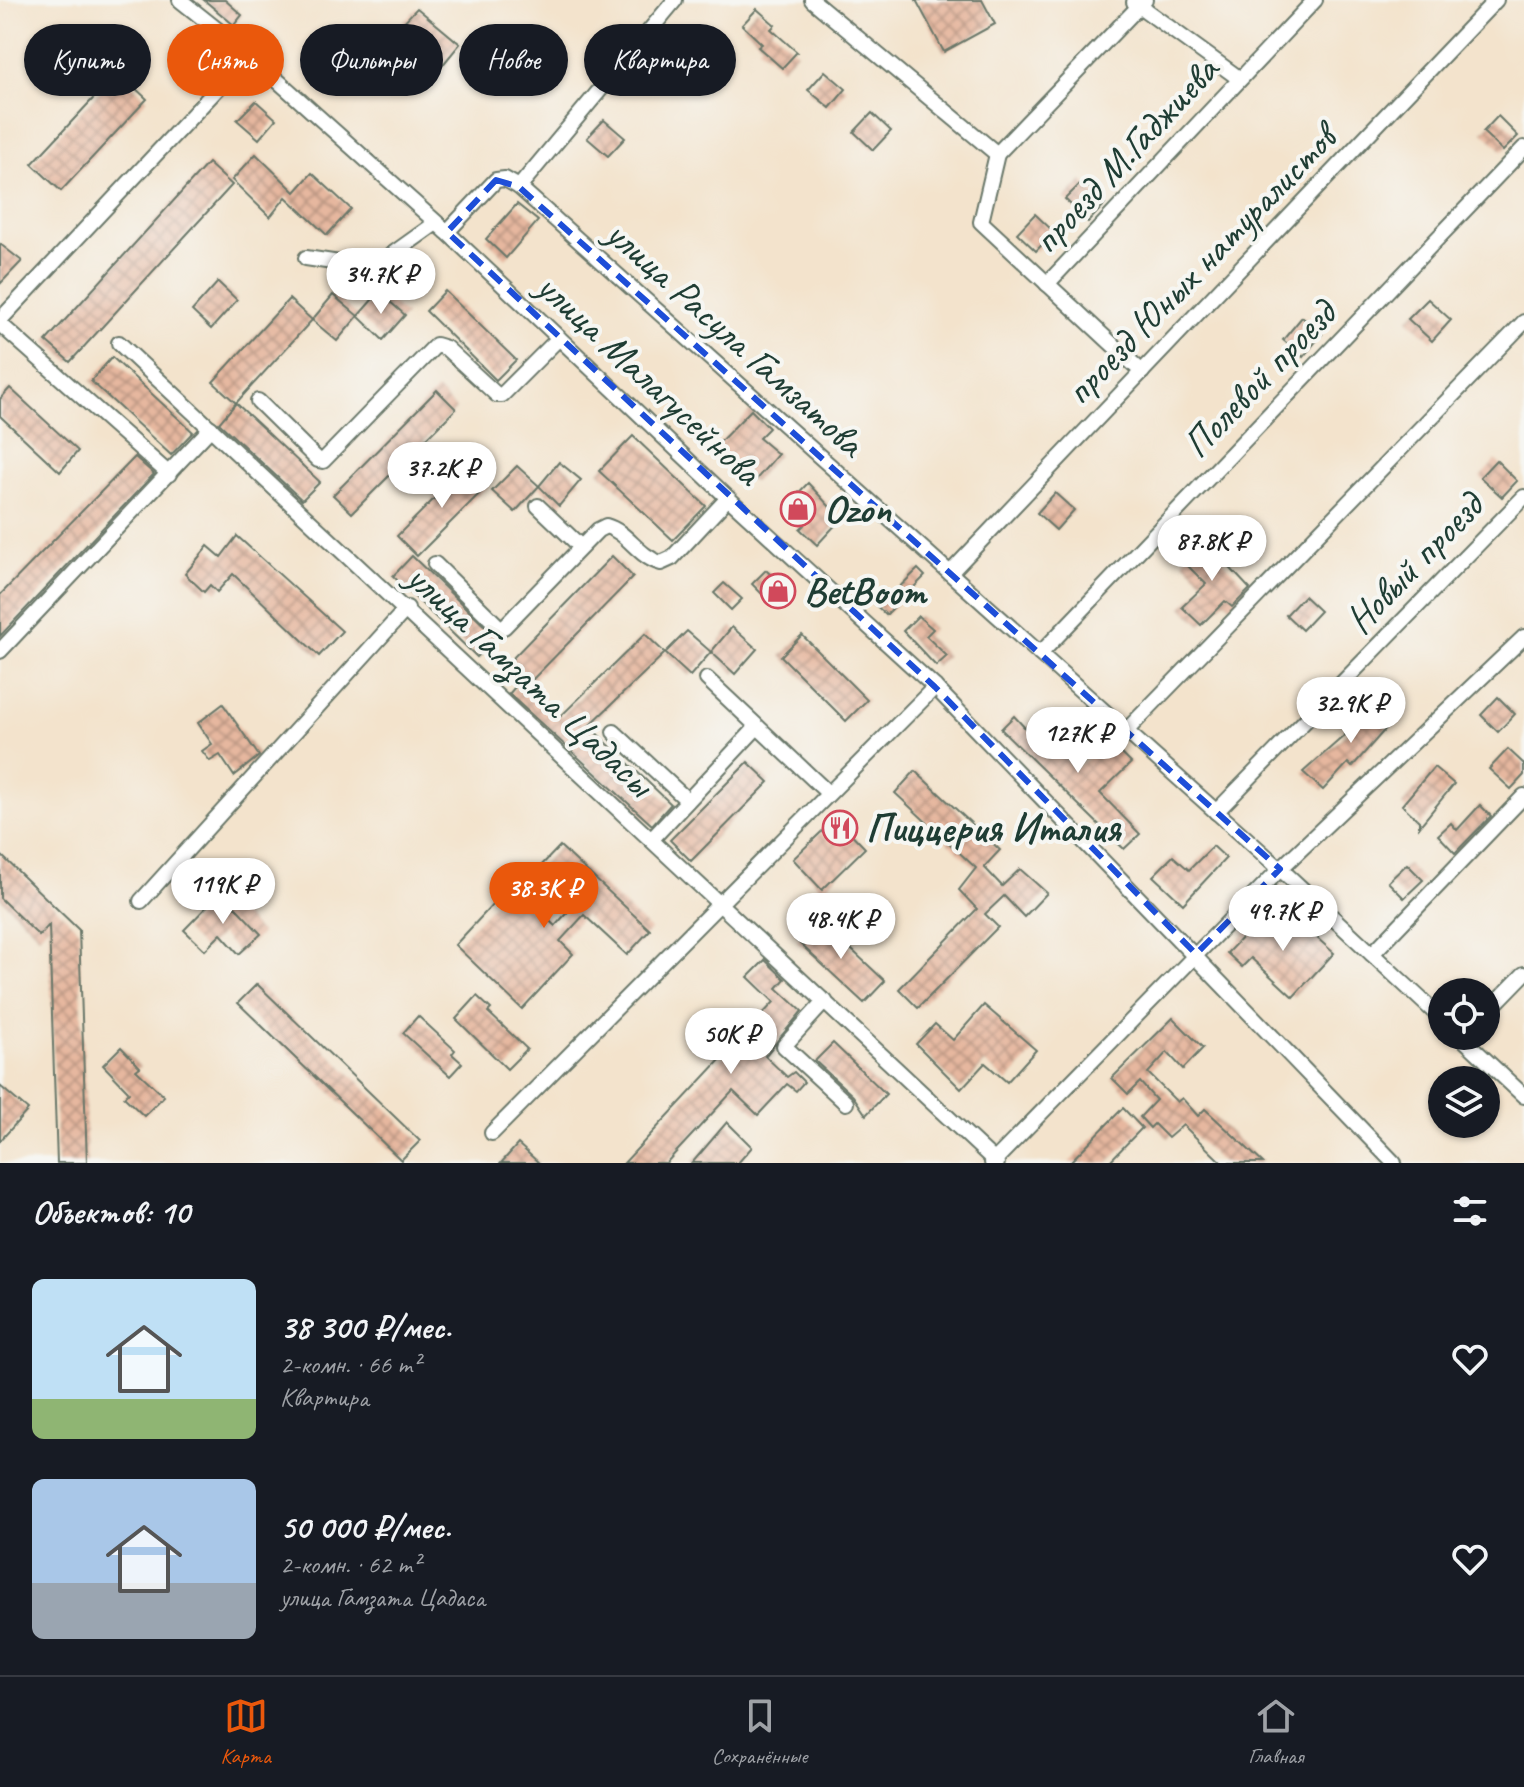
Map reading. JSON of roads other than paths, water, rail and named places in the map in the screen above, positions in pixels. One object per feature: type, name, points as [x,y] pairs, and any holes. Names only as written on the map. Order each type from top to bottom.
[{"type":"street","name":"улица Малагусейнова","points":[[180,0],[210,24]]},
{"type":"street","points":[[306,258],[373,268],[441,228],[496,180],[505,179],[519,187],[675,0]]},
{"type":"street","points":[[812,0],[997,154]]},
{"type":"street","name":"проезд М.Гаджиева","points":[[1047,284],[1315,0]]},
{"type":"street","name":"проезд Юных натуралистов","points":[[950,573],[1496,0]]},
{"type":"street","points":[[1142,372],[981,222],[997,154],[1139,2],[1240,79]]},
{"type":"street","name":"улица Малагусейнова","points":[[284,87],[441,228],[728,498],[935,687],[1196,954],[1394,1163]]},
{"type":"street","points":[[169,474],[0,322],[211,96]]},
{"type":"street","name":"Полевой проезд","points":[[1040,654],[1524,148]]},
{"type":"street","name":"улица Расула Гамзатова","points":[[519,187],[1280,869],[1428,1006]]},
{"type":"street","points":[[1126,731],[1524,322]]},
{"type":"street","points":[[258,401],[318,460],[323,461],[436,345],[446,348],[497,395],[502,395],[559,338]]},
{"type":"street","name":"улица Гамзата Цадасы","points":[[119,343],[407,608],[994,1162]]},
{"type":"street","points":[[0,651],[211,428]]},
{"type":"street","name":"Новый проезд","points":[[1216,812],[1524,497]]},
{"type":"street","points":[[435,564],[498,626],[504,627],[581,547],[606,526],[614,528],[649,560],[661,563],[672,558],[728,498]]},
{"type":"street","points":[[538,506],[581,547]]},
{"type":"street","points":[[141,901],[407,608]]},
{"type":"street","points":[[994,1162],[1280,869],[1518,654],[1524,637]]},
{"type":"street","points":[[707,679],[828,793]]},
{"type":"street","points":[[492,1133],[935,687]]},
{"type":"street","points":[[652,839],[757,727]]},
{"type":"street","points":[[614,732],[687,800]]},
{"type":"street","points":[[1372,954],[1524,796]]},
{"type":"street","points":[[1500,999],[1524,974]]},
{"type":"street","points":[[825,1001],[784,1046],[846,1103]]},
{"type":"street","points":[[1476,1050],[1524,1096]]},
{"type":"place","name":"Ozon","points":[[798,509]]},
{"type":"place","name":"BetBoom","points":[[778,591]]},
{"type":"place","name":"Пиццерия Италия","points":[[840,828]]}]
